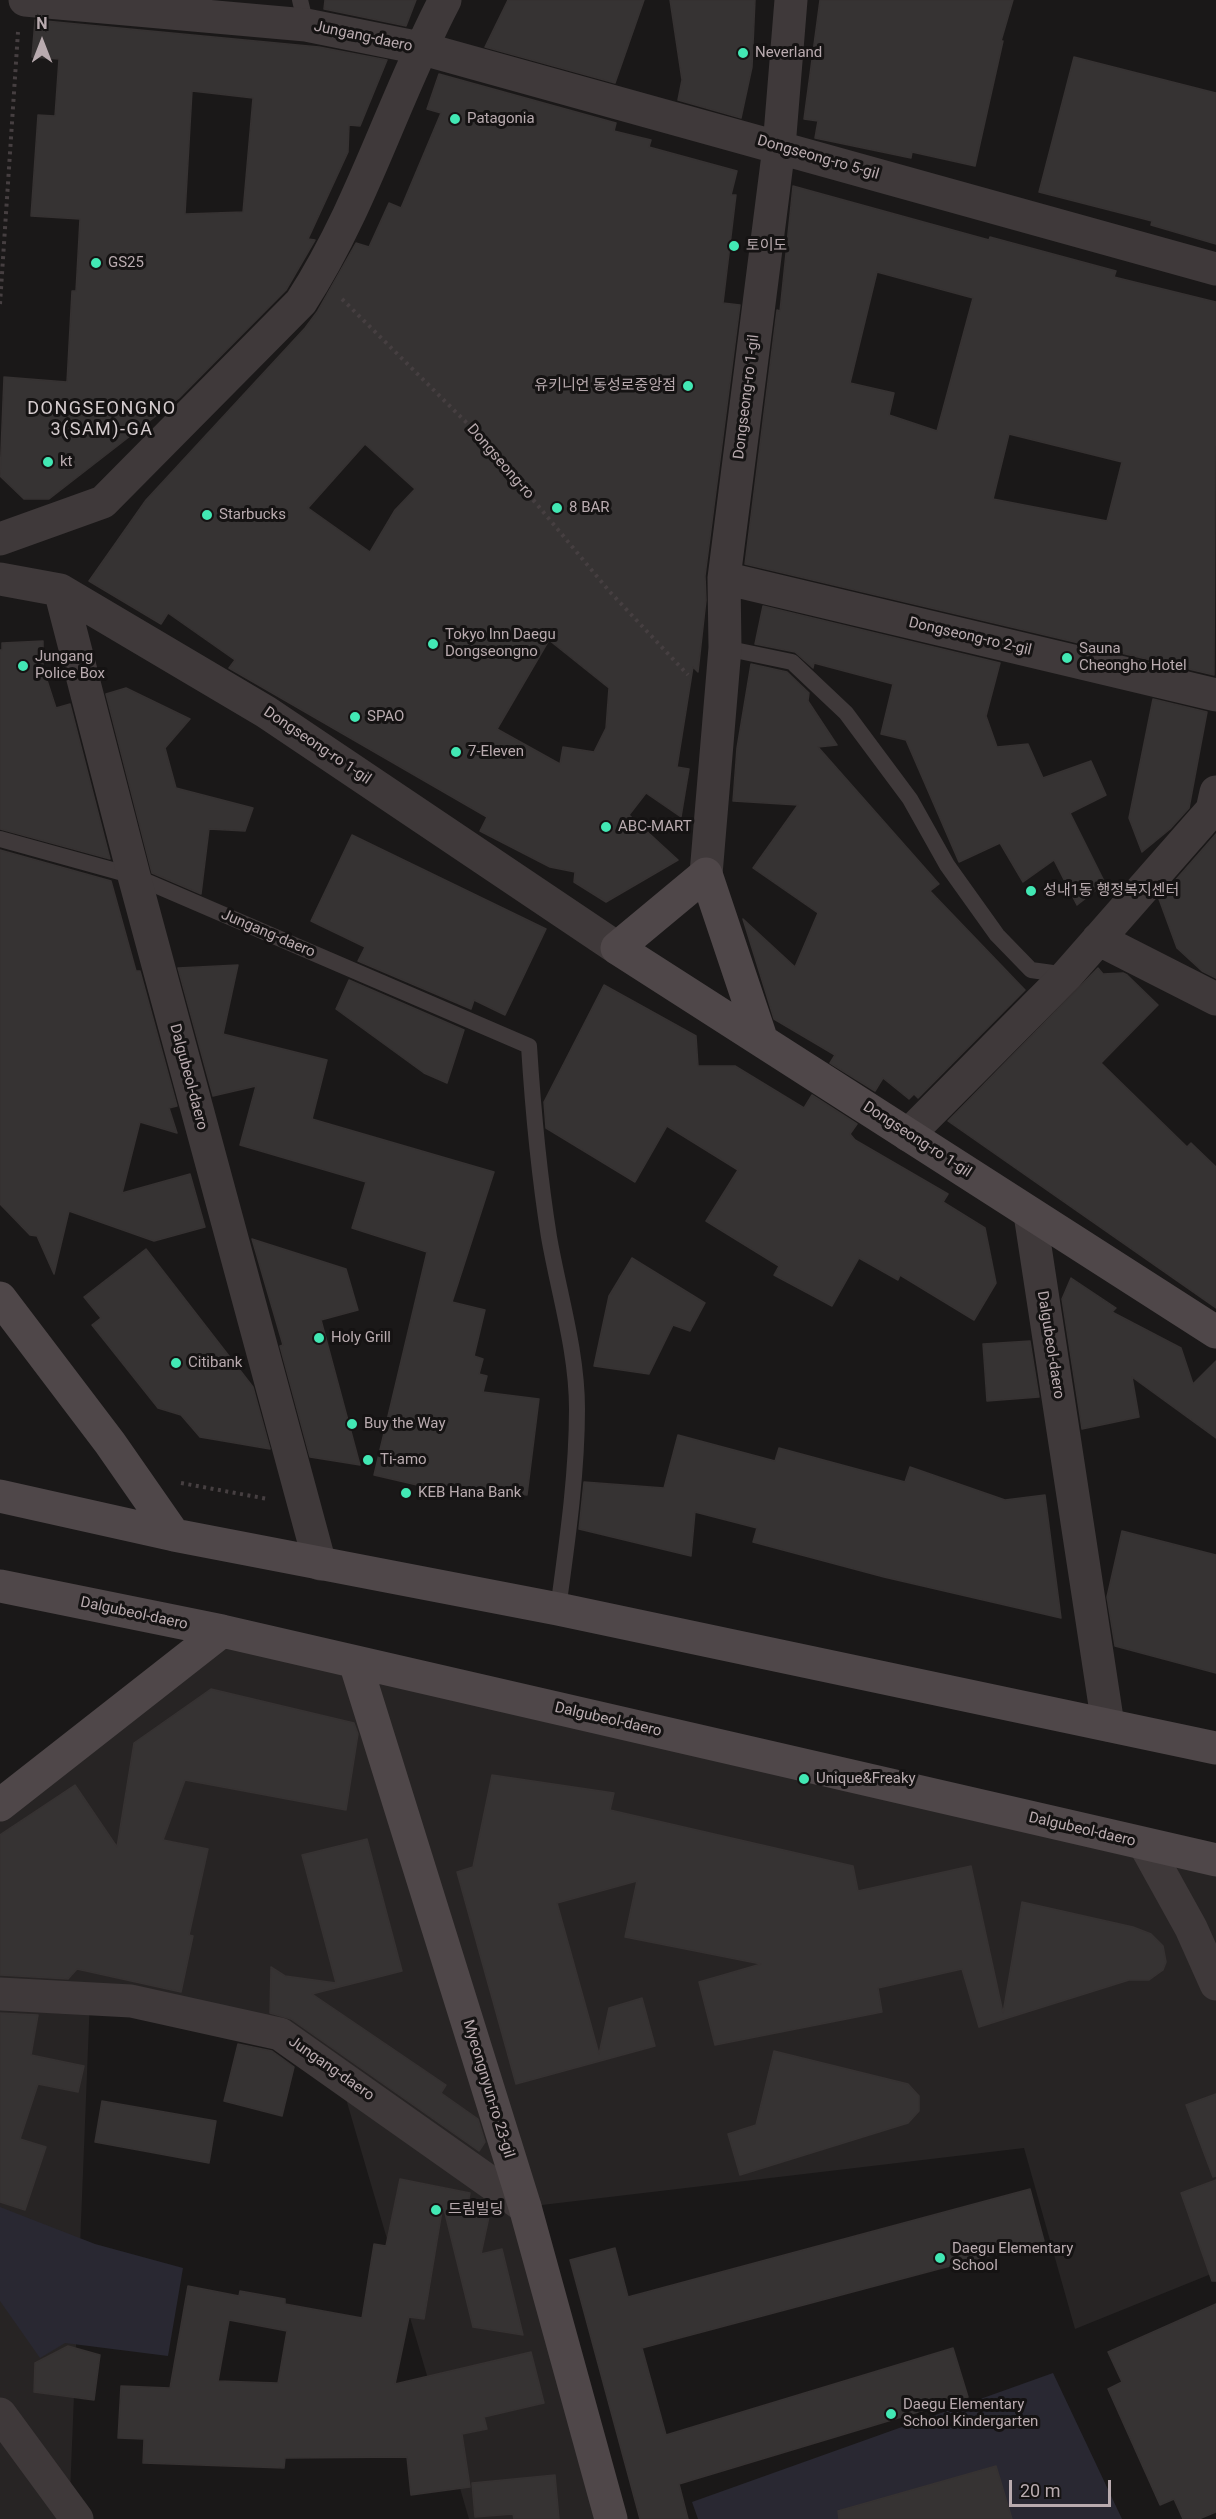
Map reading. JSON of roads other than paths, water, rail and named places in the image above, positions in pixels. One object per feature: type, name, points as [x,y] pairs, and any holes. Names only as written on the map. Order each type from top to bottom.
[{"type":"main road","points":[[617,948],[706,874],[762,1041]]},
{"type":"main road","name":"Dongseong-ro 1-gil","points":[[617,948],[1216,1332]]},
{"type":"main road","points":[[0,1298],[110,1443],[174,1535]]},
{"type":"main road","points":[[0,1496],[174,1535],[558,1609],[1216,1748]]},
{"type":"main road","name":"Dalgubeol-daero","points":[[0,1586],[222,1631],[1216,1860]]},
{"type":"main road","points":[[0,1804],[222,1631]]},
{"type":"main road","name":"Myeongnyun-ro 23-gil","points":[[355,1662],[525,2207],[611,2519]]},
{"type":"street","points":[[0,539],[104,502],[301,302],[318,276],[363,184],[420,48],[445,0]]},
{"type":"street","name":"Dongseong-ro 1-gil","points":[[706,874],[725,648],[724,578],[779,147],[791,0]]},
{"type":"street","name":"Jungang-daero","points":[[22,12],[303,12],[420,48]]},
{"type":"street","name":"Dongseong-ro 5-gil","points":[[420,48],[1216,269]]},
{"type":"street","name":"Dongseong-ro 2-gil","points":[[724,578],[1216,695]]},
{"type":"street","name":"Dongseong-ro 1-gil","points":[[0,579],[60,590],[266,712],[617,948]]},
{"type":"street","name":"Dalgubeol-daero","points":[[60,590],[134,876],[320,1564]]},
{"type":"street","points":[[908,1135],[1067,975],[1215,805]]},
{"type":"street","points":[[1098,939],[1216,999]]},
{"type":"street","name":"Dalgubeol-daero","points":[[1030,1214],[1108,1725]]},
{"type":"street","points":[[1145,1845],[1191,1928],[1216,1984]]},
{"type":"street","name":"Jungang-daero","points":[[0,1994],[132,2001],[280,2034],[525,2207]]},
{"type":"street","points":[[0,2414],[77,2519]]},
{"type":"lane","points":[[725,648],[792,662],[846,713],[910,799],[947,865],[997,935],[1031,970],[1067,975]]},
{"type":"lane","name":"Jungang-daero","points":[[0,839],[134,876],[529,1046],[533,1119],[549,1236],[570,1344],[577,1408],[568,1536],[558,1609]]},
{"type":"place","name":"Neverland","points":[[743,53]]},
{"type":"place","name":"Patagonia","points":[[455,119]]},
{"type":"place","name":"토이도","points":[[734,246]]},
{"type":"place","name":"GS25","points":[[96,263]]},
{"type":"place","name":"유키니언 동성로중앙점","points":[[688,386]]},
{"type":"place","name":"kt","points":[[48,462]]},
{"type":"place","name":"8 BAR","points":[[557,508]]},
{"type":"place","name":"Starbucks","points":[[207,515]]},
{"type":"place","name":"Tokyo Inn Daegu Dongseongno","points":[[433,644]]},
{"type":"place","name":"Sauna Cheongho Hotel","points":[[1067,658]]},
{"type":"place","name":"Jungang Police Box","points":[[23,666]]},
{"type":"place","name":"SPAO","points":[[355,717]]},
{"type":"place","name":"7-Eleven","points":[[456,752]]},
{"type":"place","name":"ABC-MART","points":[[606,827]]},
{"type":"place","name":"성내1동 행정복지센터","points":[[1031,891]]},
{"type":"place","name":"Holy Grill","points":[[319,1338]]},
{"type":"place","name":"Citibank","points":[[176,1363]]},
{"type":"place","name":"Buy the Way","points":[[352,1424]]},
{"type":"place","name":"Ti-amo","points":[[368,1460]]},
{"type":"place","name":"KEB Hana Bank","points":[[406,1493]]},
{"type":"place","name":"Unique&Freaky","points":[[804,1779]]},
{"type":"place","name":"드림빌딩","points":[[436,2210]]},
{"type":"place","name":"Daegu Elementary School","points":[[940,2258]]},
{"type":"place","name":"Daegu Elementary School Kindergarten","points":[[891,2414]]},
{"type":"district","name":"DONGSEONGNO 3(SAM)-GA","points":[[102,419]]}]
